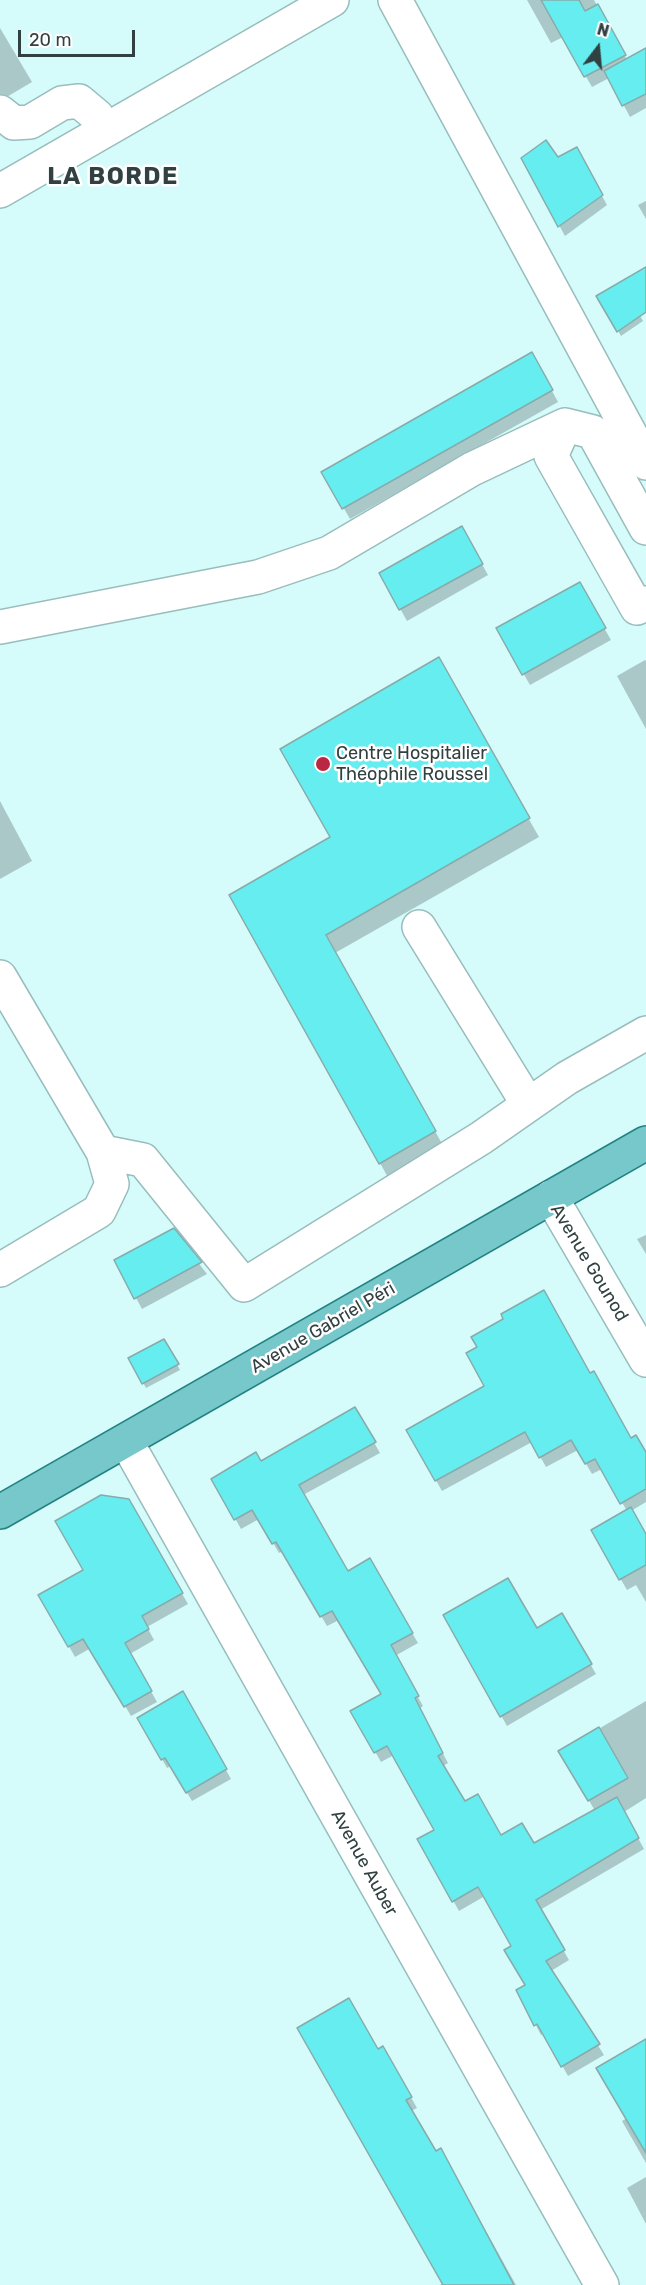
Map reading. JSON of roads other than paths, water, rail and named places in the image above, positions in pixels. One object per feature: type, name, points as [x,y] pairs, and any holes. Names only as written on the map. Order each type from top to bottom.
[{"type":"main road","name":"Avenue Gabriel Péri","points":[[0,1512],[646,1143]]},
{"type":"street","points":[[0,191],[332,0]]},
{"type":"street","points":[[395,0],[646,463]]},
{"type":"street","points":[[0,112],[14,123],[30,122],[62,103],[80,101],[97,116],[104,132]]},
{"type":"street","points":[[565,424],[551,456],[637,608],[646,603]]},
{"type":"street","points":[[0,627],[258,577],[329,553],[472,469],[565,424],[593,432],[646,528]]},
{"type":"street","points":[[419,927],[528,1104]]},
{"type":"street","points":[[0,977],[103,1152],[112,1184],[99,1211],[0,1270]]},
{"type":"street","points":[[103,1152],[143,1160],[244,1285],[481,1138],[567,1078],[646,1033]]},
{"type":"street","name":"Avenue Gounod","points":[[550,1197],[646,1360]]},
{"type":"street","name":"Avenue Auber","points":[[126,1441],[602,2285]]},
{"type":"place","name":"Centre Hospitalier Théophile Roussel","points":[[323,764]]},
{"type":"district","name":"LA BORDE","points":[[113,177]]}]
